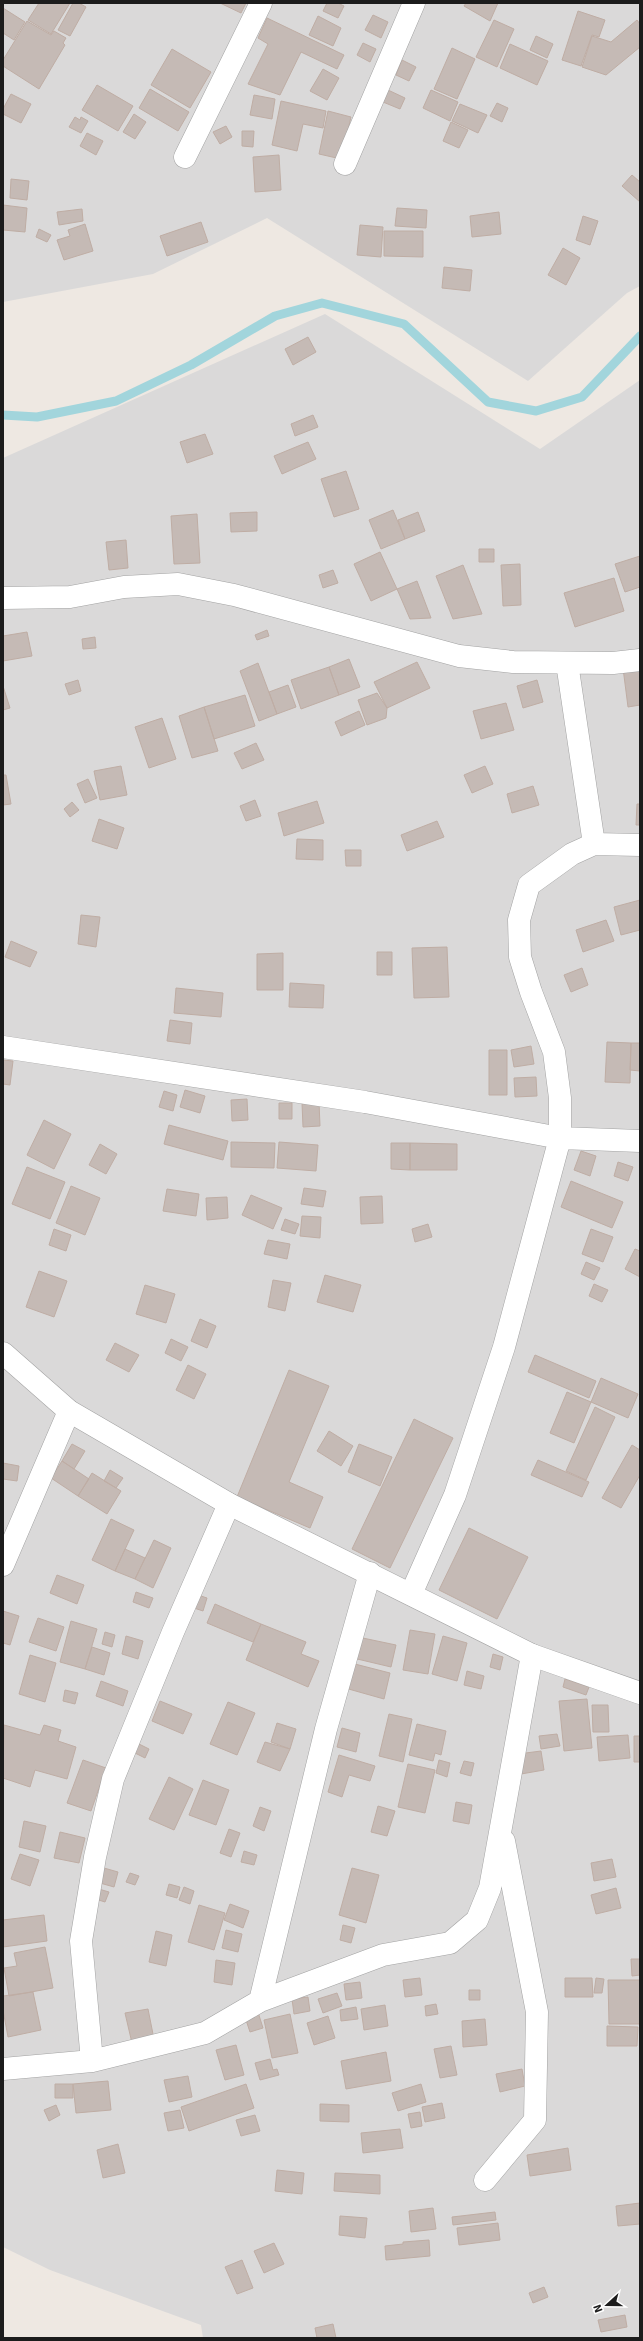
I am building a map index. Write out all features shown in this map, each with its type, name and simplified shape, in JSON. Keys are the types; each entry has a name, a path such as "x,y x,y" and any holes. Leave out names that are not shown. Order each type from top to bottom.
{"street":[{"path":"185,157 260,3"},
{"path":"345,164 414,3"},
{"path":"3,598 70,597 124,588 178,584 234,595 459,656 513,662 613,663 640,660"},
{"path":"567,663 594,844"},
{"path":"411,1594 455,1495 499,1362 560,1138 560,1098 554,1052 531,992 520,957 519,920 529,885 572,854 594,844 640,846"},
{"path":"3,1047 365,1102 560,1138 640,1140"},
{"path":"3,1353 69,1411 229,1504 532,1655 640,1693"},
{"path":"3,1565 69,1411"},
{"path":"92,2061 81,1941 95,1857 113,1779 173,1632 229,1504"},
{"path":"260,2001 326,1729 370,1573"},
{"path":"3,2069 92,2061 205,2033 260,2001 383,1955 450,1943 477,1920 490,1888 502,1830 532,1655"},
{"path":"485,2180 535,2120 537,2012 502,1830"}],"shaded area":[{"path":"3,3 640,3 640,286 627,293 528,381 267,218 153,274 3,302"},
{"path":"325,314 540,449 640,380 640,2338 203,2338 201,2325 50,2270 3,2247 3,458"}],"building":[{"path":"39,3 70,3 51,34 28,20"},
{"path":"73,3 79,3 86,7 70,36 58,30"},
{"path":"220,3 246,3 241,13"},
{"path":"327,3 338,3 344,6 338,18 323,11"},
{"path":"466,3 498,3 490,21 464,6"},
{"path":"3,8 25,22 14,40 3,33"},
{"path":"578,11 605,20 599,37 592,35 581,66 562,60"},
{"path":"373,15 388,22 381,38 365,30"},
{"path":"318,16 341,28 333,46 309,35"},
{"path":"267,18 344,55 337,69 301,52 280,95 248,84 268,44 258,38"},
{"path":"494,20 514,29 497,67 476,57"},
{"path":"637,20 640,24 640,47 606,75 582,67 592,36 611,42"},
{"path":"27,21 51,35 54,31 66,38 63,43 65,45 39,89 3,66 3,60"},
{"path":"536,36 553,44 547,58 530,50"},
{"path":"363,43 376,49 370,62 357,55"},
{"path":"510,44 548,61 537,85 500,68"},
{"path":"452,48 475,59 457,99 434,89"},
{"path":"172,49 211,72 190,108 151,85"},
{"path":"402,60 416,67 409,81 396,75"},
{"path":"323,69 339,78 327,100 310,91"},
{"path":"97,85 133,106 118,131 82,110"},
{"path":"150,89 189,112 178,131 139,108"},
{"path":"388,90 405,98 400,109 383,102"},
{"path":"431,90 458,102 450,121 423,108"},
{"path":"11,94 31,104 21,123 3,114 3,109"},
{"path":"254,95 275,99 272,119 250,115"},
{"path":"281,101 326,111 323,128 303,124 297,151 272,145"},
{"path":"497,103 508,108 502,122 490,116"},
{"path":"460,104 487,115 478,133 452,121"},
{"path":"328,111 351,117 341,159 319,154"},
{"path":"134,114 146,122 135,139 123,132"},
{"path":"75,117 80,120 81,117 88,121 81,133 69,127"},
{"path":"451,122 468,130 459,148 443,141"},
{"path":"226,126 232,137 220,144 213,132"},
{"path":"242,131 254,131 253,147 242,146"},
{"path":"87,133 103,141 96,155 80,146"},
{"path":"279,155 281,190 255,192 253,157"},
{"path":"632,175 640,182 640,202 622,186"},
{"path":"11,179 29,181 27,200 10,198"},
{"path":"3,205 27,208 25,232 3,230"},
{"path":"397,208 427,210 426,228 395,226"},
{"path":"82,209 83,221 59,225 57,212"},
{"path":"499,212 501,234 472,237 470,216"},
{"path":"583,216 598,221 590,245 576,240"},
{"path":"201,222 208,242 167,256 160,236"},
{"path":"85,224 93,251 64,260 57,240 70,236 68,230"},
{"path":"360,225 383,227 381,257 357,255"},
{"path":"39,229 51,235 47,242 36,237"},
{"path":"384,231 423,231 423,257 384,256"},
{"path":"563,248 580,258 566,285 548,275"},
{"path":"444,267 472,270 470,291 442,288"},
{"path":"308,337 316,352 293,365 285,349"},
{"path":"313,415 318,427 295,436 291,424"},
{"path":"205,434 213,454 187,463 180,442"},
{"path":"308,442 316,459 282,474 274,456"},
{"path":"346,471 359,509 334,517 321,479"},
{"path":"393,510 405,539 381,549 369,520"},
{"path":"257,512 257,531 231,532 230,513"},
{"path":"418,512 425,531 405,539 398,520"},
{"path":"197,514 200,563 174,564 171,516"},
{"path":"126,540 128,568 109,570 106,542"},
{"path":"479,549 494,549 494,562 479,562"},
{"path":"380,552 397,589 371,601 354,564"},
{"path":"640,556 640,587 625,592 615,564"},
{"path":"520,564 521,605 503,606 501,565"},
{"path":"463,565 482,614 453,619 436,576"},
{"path":"333,570 338,583 323,588 319,575"},
{"path":"614,578 624,611 575,627 564,593"},
{"path":"417,581 431,618 410,619 397,589"},
{"path":"267,630 269,636 257,640 255,635"},
{"path":"27,632 32,656 3,661 3,636"},
{"path":"95,637 96,648 83,649 82,639"},
{"path":"349,659 360,687 339,695 329,667"},
{"path":"417,662 430,688 387,708 374,682"},
{"path":"258,663 277,714 259,721 240,671"},
{"path":"640,666 640,705 628,707 623,668"},
{"path":"329,667 339,695 301,709 291,680"},
{"path":"78,680 81,691 69,695 65,684"},
{"path":"537,680 543,702 523,708 517,686"},
{"path":"288,685 296,707 277,714 269,692"},
{"path":"3,686 10,708 3,710"},
{"path":"377,693 387,708 386,718 367,725 358,700"},
{"path":"245,695 255,726 214,739 204,707"},
{"path":"506,703 514,730 481,739 473,711"},
{"path":"204,707 218,751 192,758 179,716"},
{"path":"359,711 365,725 341,736 335,722"},
{"path":"162,718 176,759 149,768 135,727"},
{"path":"256,743 264,760 242,769 234,753"},
{"path":"121,766 127,795 100,800 94,771"},
{"path":"485,766 493,784 472,793 464,775"},
{"path":"3,775 6,775 11,804 3,805"},
{"path":"88,779 97,798 85,803 77,784"},
{"path":"533,786 539,805 512,813 507,794"},
{"path":"255,800 261,816 246,821 240,806"},
{"path":"317,801 324,823 284,836 278,813"},
{"path":"72,802 79,810 70,817 64,809"},
{"path":"637,804 640,804 640,825 636,825"},
{"path":"99,819 124,828 117,849 92,841"},
{"path":"437,821 444,837 407,851 401,835"},
{"path":"297,839 323,840 323,860 296,859"},
{"path":"345,850 361,850 361,866 346,866"},
{"path":"640,900 640,930 621,935 614,907"},
{"path":"81,915 100,917 96,947 78,944"},
{"path":"606,920 614,941 583,952 576,930"},
{"path":"11,941 37,952 30,967 5,957"},
{"path":"447,947 449,997 414,998 412,948"},
{"path":"377,952 392,952 392,975 377,975"},
{"path":"283,953 283,990 257,990 257,954"},
{"path":"582,968 588,985 571,992 564,975"},
{"path":"290,983 324,985 323,1008 289,1007"},
{"path":"176,988 223,993 221,1017 174,1013"},
{"path":"170,1020 192,1023 190,1044 167,1041"},
{"path":"607,1042 631,1043 630,1083 605,1082"},
{"path":"631,1043 640,1043 640,1071 630,1070"},
{"path":"531,1046 534,1064 514,1067 511,1050"},
{"path":"489,1050 507,1050 507,1095 489,1095"},
{"path":"3,1060 13,1061 10,1085 3,1084"},
{"path":"536,1077 537,1096 515,1097 514,1078"},
{"path":"185,1090 205,1096 200,1113 180,1107"},
{"path":"164,1091 177,1095 173,1111 159,1107"},
{"path":"247,1099 248,1120 232,1121 231,1100"},
{"path":"319,1102 320,1126 303,1127 302,1103"},
{"path":"279,1103 292,1103 292,1119 279,1119"},
{"path":"44,1120 71,1134 54,1169 27,1155"},
{"path":"169,1125 228,1141 223,1160 164,1144"},
{"path":"231,1142 275,1143 274,1168 231,1167"},
{"path":"279,1142 318,1145 316,1171 277,1168"},
{"path":"391,1143 410,1143 410,1170 391,1169"},
{"path":"410,1143 457,1144 457,1170 410,1170"},
{"path":"100,1144 117,1154 106,1174 89,1165"},
{"path":"581,1151 596,1156 590,1176 574,1170"},
{"path":"618,1162 633,1167 628,1181 614,1176"},
{"path":"27,1167 65,1182 50,1219 12,1204"},
{"path":"571,1181 623,1202 612,1228 561,1207"},
{"path":"71,1186 100,1198 85,1235 56,1223"},
{"path":"304,1188 326,1191 323,1207 301,1204"},
{"path":"167,1189 199,1194 196,1216 163,1211"},
{"path":"251,1195 282,1208 273,1229 242,1215"},
{"path":"382,1196 383,1223 361,1224 360,1197"},
{"path":"227,1197 228,1218 207,1220 206,1198"},
{"path":"302,1216 321,1217 320,1238 300,1236"},
{"path":"285,1219 299,1224 295,1234 281,1230"},
{"path":"428,1224 432,1237 415,1242 412,1229"},
{"path":"54,1229 71,1235 66,1251 49,1245"},
{"path":"591,1229 613,1237 603,1262 582,1254"},
{"path":"268,1240 290,1244 287,1259 264,1254"},
{"path":"635,1249 640,1251 640,1277 625,1269"},
{"path":"586,1262 600,1268 594,1280 581,1274"},
{"path":"39,1271 67,1281 54,1317 26,1307"},
{"path":"325,1275 361,1285 353,1312 317,1302"},
{"path":"273,1280 291,1283 285,1311 268,1307"},
{"path":"594,1284 608,1290 602,1302 589,1296"},
{"path":"145,1285 175,1294 166,1323 136,1314"},
{"path":"200,1319 216,1326 207,1348 191,1341"},
{"path":"171,1339 188,1347 181,1361 165,1353"},
{"path":"115,1343 139,1355 129,1372 106,1360"},
{"path":"535,1355 596,1381 589,1398 528,1372"},
{"path":"188,1365 206,1374 194,1399 176,1390"},
{"path":"289,1370 329,1386 289,1482 323,1497 310,1528 237,1497"},
{"path":"601,1378 638,1394 628,1418 591,1402"},
{"path":"567,1392 591,1402 574,1443 550,1433"},
{"path":"595,1407 615,1417 586,1480 566,1471"},
{"path":"414,1419 453,1438 390,1568 352,1549"},
{"path":"329,1431 353,1446 341,1466 317,1451"},
{"path":"72,1444 85,1451 74,1469 62,1461"},
{"path":"359,1444 392,1457 380,1486 348,1472"},
{"path":"632,1445 640,1450 640,1475 621,1508 602,1498"},
{"path":"538,1460 589,1482 582,1497 531,1475"},
{"path":"62,1461 89,1479 78,1496 51,1478"},
{"path":"3,1463 19,1466 17,1481 3,1479"},
{"path":"110,1470 123,1478 116,1488 104,1481"},
{"path":"92,1473 121,1491 107,1514 78,1496"},
{"path":"111,1519 134,1530 115,1571 92,1560"},
{"path":"469,1528 528,1557 497,1619 439,1590"},
{"path":"154,1540 171,1548 153,1588 135,1579"},
{"path":"125,1549 145,1558 135,1579 115,1571"},
{"path":"57,1575 84,1585 77,1604 50,1593"},
{"path":"136,1592 153,1598 149,1608 133,1602"},
{"path":"198,1595 207,1598 203,1611 194,1608"},
{"path":"215,1604 261,1624 253,1642 207,1623"},
{"path":"3,1611 19,1616 10,1645 3,1643"},
{"path":"38,1618 64,1627 56,1651 29,1642"},
{"path":"71,1621 97,1629 85,1669 60,1662"},
{"path":"261,1624 306,1642 301,1654 319,1661 308,1687 246,1660"},
{"path":"410,1630 435,1634 428,1674 403,1670"},
{"path":"105,1632 115,1635 112,1647 102,1644"},
{"path":"126,1636 143,1641 138,1659 122,1654"},
{"path":"443,1636 467,1643 457,1681 432,1674"},
{"path":"358,1637 396,1645 391,1667 353,1658"},
{"path":"92,1647 110,1653 104,1675 85,1669"},
{"path":"493,1654 503,1657 500,1670 490,1667"},
{"path":"30,1655 56,1663 45,1702 19,1694"},
{"path":"351,1663 390,1673 384,1699 345,1688"},
{"path":"467,1671 484,1676 481,1689 464,1685"},
{"path":"565,1679 589,1687 586,1695 563,1687"},
{"path":"101,1681 128,1691 123,1706 96,1696"},
{"path":"65,1690 78,1693 75,1704 63,1701"},
{"path":"587,1699 592,1748 564,1751 559,1701"},
{"path":"160,1701 192,1714 183,1734 152,1721"},
{"path":"228,1702 255,1713 237,1755 210,1744"},
{"path":"592,1705 608,1705 609,1732 593,1732"},
{"path":"389,1714 412,1719 403,1762 379,1756"},
{"path":"277,1723 296,1729 290,1749 271,1742"},
{"path":"417,1724 446,1731 441,1755 435,1753 433,1761 409,1755"},
{"path":"4,1725 40,1735 44,1725 61,1730 58,1741 76,1747 67,1779 35,1770 30,1787 3,1778"},
{"path":"342,1728 360,1733 356,1752 337,1747"},
{"path":"557,1734 560,1746 541,1749 539,1736"},
{"path":"628,1735 630,1758 599,1761 597,1737"},
{"path":"634,1736 640,1736 640,1762 634,1762"},
{"path":"265,1742 290,1749 280,1771 257,1762"},
{"path":"137,1743 149,1749 145,1758 133,1752"},
{"path":"541,1751 544,1770 521,1774 518,1754"},
{"path":"339,1755 375,1766 370,1781 349,1775 342,1797 328,1792"},
{"path":"83,1760 106,1768 91,1811 67,1803"},
{"path":"439,1760 450,1763 447,1777 436,1773"},
{"path":"464,1761 474,1763 471,1776 460,1773"},
{"path":"408,1764 435,1770 425,1813 398,1807"},
{"path":"169,1777 193,1789 174,1830 149,1819"},
{"path":"203,1780 229,1790 216,1825 189,1815"},
{"path":"456,1802 472,1805 469,1824 453,1821"},
{"path":"378,1806 395,1811 387,1836 371,1832"},
{"path":"260,1807 271,1811 264,1831 253,1826"},
{"path":"24,1821 46,1826 40,1852 19,1847"},
{"path":"229,1829 240,1833 231,1857 220,1853"},
{"path":"60,1832 85,1838 79,1863 54,1858"},
{"path":"244,1851 257,1855 254,1865 241,1862"},
{"path":"20,1854 39,1860 30,1886 11,1879"},
{"path":"612,1859 616,1877 594,1881 591,1863"},
{"path":"97,1866 118,1872 114,1887 93,1881"},
{"path":"352,1868 379,1875 366,1923 339,1915"},
{"path":"130,1873 139,1876 135,1885 126,1882"},
{"path":"169,1884 180,1887 177,1898 166,1895"},
{"path":"92,1887 109,1892 105,1902 89,1897"},
{"path":"184,1887 194,1891 190,1904 179,1900"},
{"path":"616,1888 621,1908 596,1914 591,1895"},
{"path":"230,1904 249,1911 243,1928 224,1920"},
{"path":"199,1905 225,1913 214,1950 188,1942"},
{"path":"44,1915 47,1941 3,1947 3,1920"},
{"path":"343,1925 355,1928 351,1943 340,1940"},
{"path":"226,1930 242,1934 238,1952 222,1948"},
{"path":"156,1931 172,1935 166,1966 149,1962"},
{"path":"45,1947 53,1988 9,1996 4,1968 17,1966 14,1953"},
{"path":"631,1959 640,1959 640,1975 632,1976"},
{"path":"216,1960 235,1963 232,1985 214,1982"},
{"path":"420,1978 422,1995 405,1997 403,1980"},
{"path":"565,1978 592,1978 593,1997 565,1997"},
{"path":"596,1978 604,1979 602,1993 594,1993"},
{"path":"608,1980 640,1980 640,2024 609,2024"},
{"path":"360,1982 362,1998 346,2000 344,1984"},
{"path":"469,1990 480,1990 480,2000 469,2000"},
{"path":"33,1992 41,2030 8,2037 3,2010 3,1996"},
{"path":"337,1993 342,2006 323,2013 318,1999"},
{"path":"308,1997 310,2011 294,2014 292,1999"},
{"path":"436,2004 438,2014 426,2016 425,2006"},
{"path":"385,2005 388,2026 364,2030 361,2009"},
{"path":"356,2007 358,2019 341,2021 340,2010"},
{"path":"148,2009 154,2039 132,2043 125,2013"},
{"path":"257,2009 263,2028 250,2032 244,2014"},
{"path":"290,2014 298,2053 272,2058 264,2020"},
{"path":"328,2016 335,2038 314,2045 307,2023"},
{"path":"485,2019 487,2045 463,2047 462,2021"},
{"path":"607,2026 638,2027 637,2046 607,2046"},
{"path":"236,2045 244,2075 225,2080 216,2050"},
{"path":"451,2046 457,2075 440,2078 434,2049"},
{"path":"386,2052 391,2081 346,2089 341,2061"},
{"path":"270,2059 273,2070 277,2069 279,2075 260,2080 255,2063"},
{"path":"522,2069 525,2086 500,2092 496,2074"},
{"path":"188,2076 192,2097 169,2102 164,2080"},
{"path":"108,2081 111,2110 76,2113 73,2084"},
{"path":"55,2084 73,2084 73,2098 55,2098"},
{"path":"246,2084 254,2108 189,2131 181,2107"},
{"path":"421,2084 426,2102 398,2111 392,2093"},
{"path":"442,2103 445,2118 425,2122 422,2107"},
{"path":"320,2104 349,2105 349,2122 320,2121"},
{"path":"56,2105 60,2115 49,2121 44,2110"},
{"path":"180,2110 184,2128 168,2131 164,2113"},
{"path":"420,2112 422,2126 411,2128 408,2114"},
{"path":"255,2115 260,2131 241,2136 236,2120"},
{"path":"400,2129 403,2148 363,2153 361,2133"},
{"path":"118,2144 125,2173 103,2178 97,2150"},
{"path":"568,2148 571,2170 530,2176 527,2155"},
{"path":"277,2170 304,2173 302,2194 275,2191"},
{"path":"335,2173 380,2175 380,2194 334,2191"},
{"path":"640,2203 640,2224 618,2226 616,2206"},
{"path":"433,2208 436,2229 411,2232 409,2211"},
{"path":"495,2212 496,2220 453,2225 452,2217"},
{"path":"340,2216 367,2218 365,2238 339,2235"},
{"path":"498,2223 500,2240 459,2245 457,2228"},
{"path":"429,2240 430,2256 386,2260 385,2246 403,2244 403,2242"},
{"path":"274,2243 284,2264 264,2273 254,2251"},
{"path":"242,2260 253,2288 237,2294 225,2267"},
{"path":"544,2287 548,2297 533,2303 529,2293"},
{"path":"625,2315 627,2327 601,2332 598,2320"},
{"path":"333,2324 336,2338 317,2338 315,2328"}],"waterway":[{"path":"3,415 37,417 116,401 191,365 275,316 322,303 404,324 488,402 536,411 582,397 640,336"}]}
